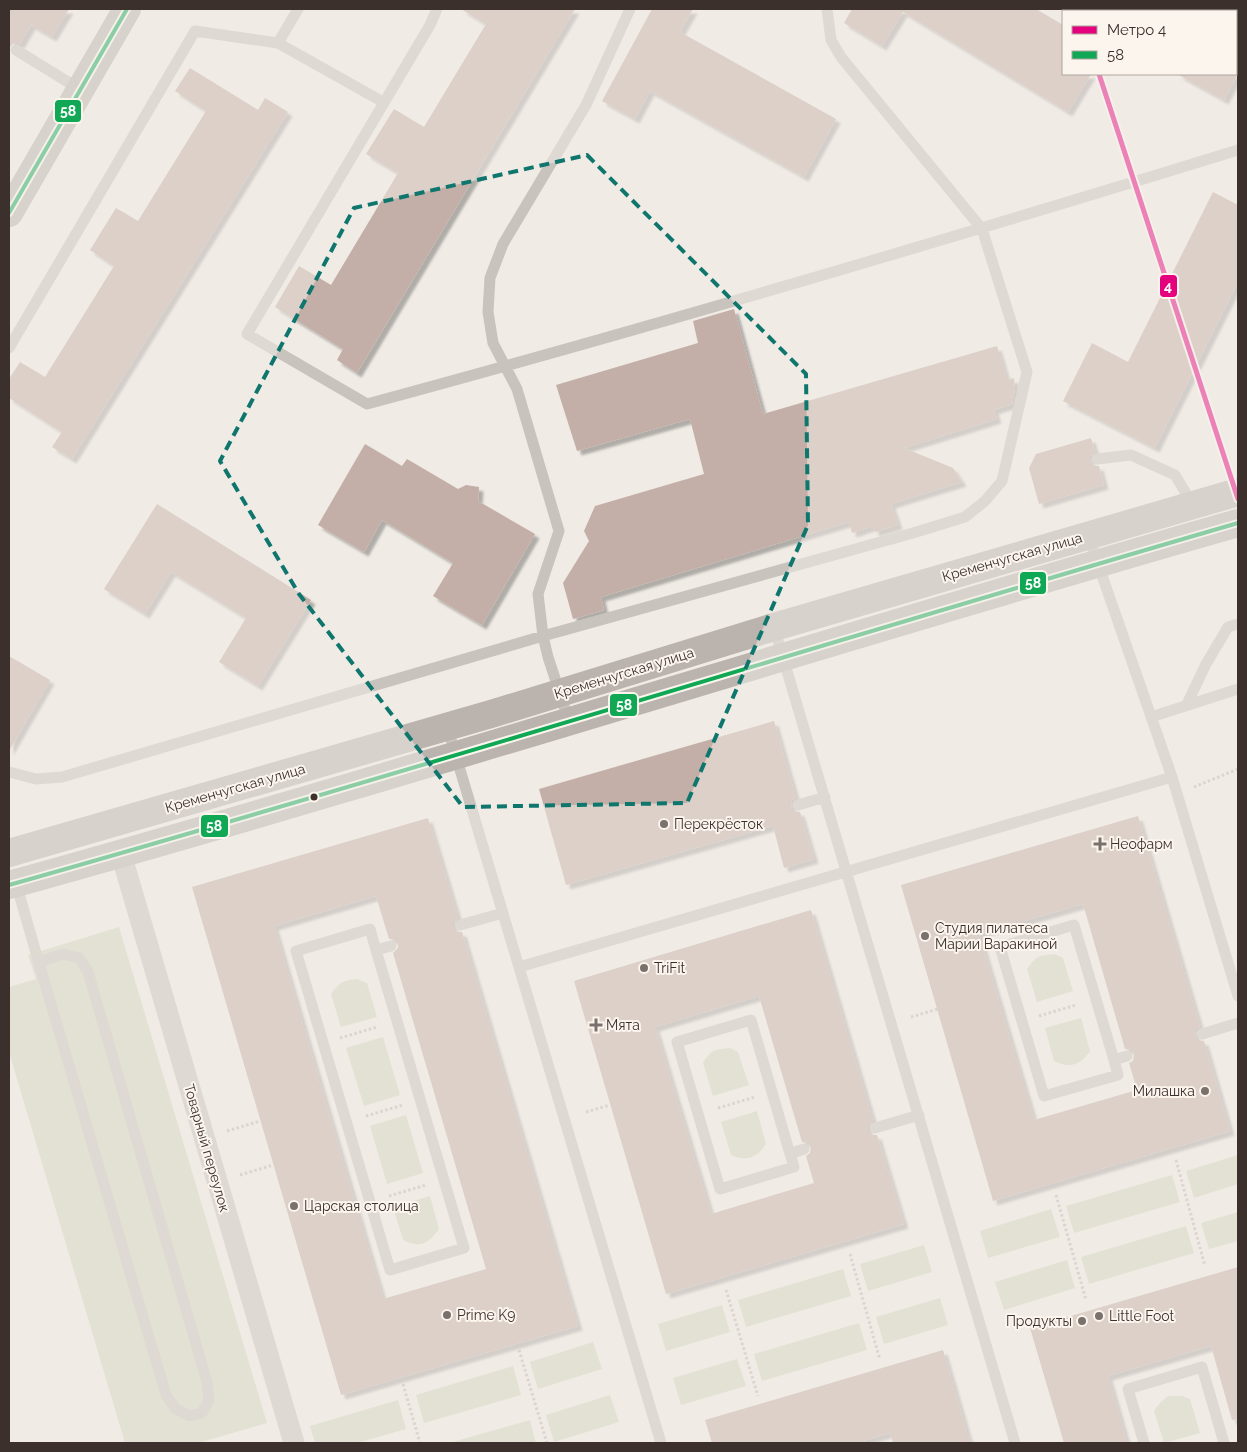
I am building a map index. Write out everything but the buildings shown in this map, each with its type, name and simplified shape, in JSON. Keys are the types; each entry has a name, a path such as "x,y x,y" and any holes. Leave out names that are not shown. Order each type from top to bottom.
{"street":[{"path":"9,214 127,9"},
{"name":"Кременчугская улица","path":"9,853 447,726 774,627 1238,492"},
{"path":"12,884 121,854 1238,523"},
{"name":"Товарный переулок","path":"121,854 294,1443"}],"lane":[{"path":"278,43 298,9"},
{"path":"437,9 430,25 247,334 368,404 982,229 1238,150"},
{"path":"569,721 543,636 538,594 559,531 517,389 493,343 488,312 490,278 503,244 586,105 630,9"},
{"path":"9,772 36,779 62,777 543,636 913,533 965,516 985,501 1002,480 1027,372 982,229 841,57 831,40 827,9"},
{"path":"9,348 195,31 278,43 383,102"},
{"path":"16,50 81,90"},
{"path":"1097,459 1131,455 1174,475 1193,505"},
{"path":"1088,535 1172,776 1238,996"},
{"path":"1187,704 1206,664 1228,627 1238,624"},
{"path":"774,627 1015,1443"},
{"path":"1151,716 1238,689"},
{"path":"447,726 661,1443"},
{"path":"519,967 1172,776"},
{"path":"798,804 825,797"},
{"path":"12,884 39,962 166,1395 176,1409 189,1416 202,1413 209,1400 207,1382 88,972 79,958 63,954 39,962"},
{"path":"460,925 503,913"},
{"path":"1074,926 1096,999 1118,1075 1044,1096 1000,947 1074,926"},
{"path":"370,929 397,1021 464,1248 390,1270 296,950 370,929"},
{"path":"376,950 391,946"},
{"path":"750,1020 772,1092 794,1168 720,1189 677,1042 750,1020"},
{"path":"1202,1034 1238,1023"},
{"path":"1114,1060 1127,1056"},
{"path":"875,1128 919,1116"},
{"path":"790,1154 804,1149"},
{"path":"1144,1443 1128,1389 1202,1367 1224,1443"}],"path":[{"path":"1022,1021 1096,999"},
{"path":"911,1017 938,1010"},
{"path":"323,1043 397,1021"},
{"path":"698,1114 772,1092"},
{"path":"346,1122 420,1100"},
{"path":"586,1112 610,1104"},
{"path":"225,1131 260,1121"},
{"path":"1176,1160 1205,1266"},
{"path":"238,1176 273,1165"},
{"path":"370,1202 444,1179"},
{"path":"1056,1195 1086,1300"},
{"path":"850,1254 880,1360"},
{"path":"726,1290 758,1396"},
{"path":"519,1350 547,1443"},
{"path":"403,1384 420,1443"}],"highlighted area":[{"path":"587,155 806,374 808,525 687,803 463,807 299,594 220,461 354,208"}],"green space":[{"path":"119,927 267,1423 198,1443 125,1443 9,1052 9,987 36,979 28,955"},
{"path":"1055,954 1063,958 1073,991 1037,1002 1027,969 1039,957"},
{"path":"357,979 367,983 377,1017 341,1027 331,994 342,983"},
{"path":"1081,1018 1090,1051 1083,1060 1074,1064 1065,1065 1054,1061 1045,1028"},
{"path":"383,1037 400,1095 364,1106 346,1048"},
{"path":"730,1048 738,1052 749,1085 713,1096 703,1063 708,1055 714,1051"},
{"path":"757,1111 766,1144 759,1153 751,1157 742,1158 731,1155 721,1122"},
{"path":"406,1115 423,1173 387,1184 370,1126"},
{"path":"1238,1155 1238,1184 1194,1198 1186,1171"},
{"path":"1172,1175 1180,1202 1074,1233 1066,1206"},
{"path":"430,1196 439,1229 432,1238 424,1243 414,1244 403,1240 393,1207"},
{"path":"1051,1209 1060,1237 988,1258 980,1231"},
{"path":"1238,1212 1238,1241 1209,1249 1201,1223"},
{"path":"1186,1226 1194,1253 1089,1284 1081,1257"},
{"path":"924,1245 932,1272 868,1291 860,1264"},
{"path":"1067,1260 1075,1288 1004,1310 995,1282"},
{"path":"843,1269 851,1296 746,1327 738,1300"},
{"path":"940,1298 948,1325 884,1344 876,1317"},
{"path":"722,1305 730,1332 666,1351 658,1324"},
{"path":"859,1323 867,1350 762,1381 754,1354"},
{"path":"593,1342 602,1369 538,1389 530,1362"},
{"path":"737,1359 746,1386 681,1405 673,1378"},
{"path":"513,1366 521,1395 424,1423 416,1395"},
{"path":"610,1395 619,1422 554,1442 546,1415"},
{"path":"1168,1396 1182,1396 1190,1399 1200,1433 1164,1443 1154,1411"},
{"path":"398,1400 406,1429 357,1443 315,1443 310,1426"},
{"path":"530,1420 536,1443 449,1443"}],"metro line":[{"name":"4","path":"1099,75 1238,499"}],"transit line":[{"name":"58","path":"9,213 127,9"},
{"name":"58","path":"9,885 317,796 1238,523"}],"place":[{"name":"Перекрёсток","path":"664,824"},
{"name":"Неофарм","path":"1100,844"},
{"name":"Студия пилатеса Марии Варакиной","path":"925,936"},
{"name":"TriFit","path":"644,968"},
{"name":"Мята","path":"596,1025"},
{"name":"Милашка","path":"1205,1091"},
{"name":"Царская столица","path":"294,1206"},
{"name":"Prime K9","path":"447,1315"},
{"name":"Little Foot","path":"1099,1316"},
{"name":"Продукты","path":"1082,1321"}]}
